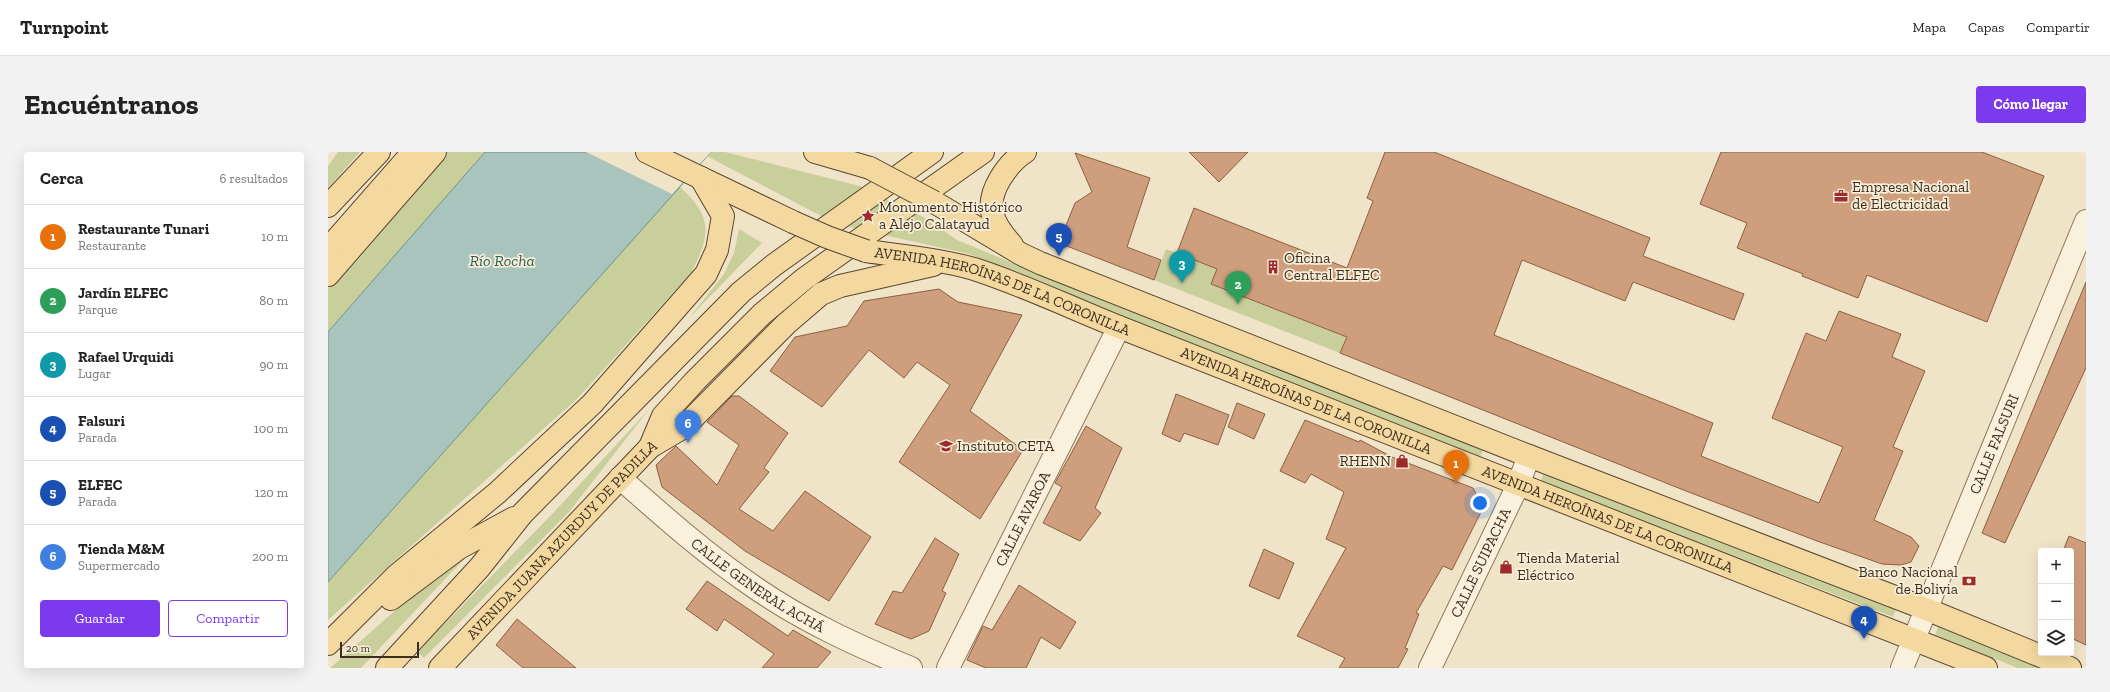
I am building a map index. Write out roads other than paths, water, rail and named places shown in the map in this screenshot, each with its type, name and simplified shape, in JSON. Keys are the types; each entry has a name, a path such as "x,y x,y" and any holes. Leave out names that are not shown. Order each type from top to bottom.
{"main road":[{"path":"328,206 379,152"},
{"path":"328,248 413,152"},
{"path":"328,275 435,152"},
{"name":"AVENIDA HEROÍNAS DE LA CORONILLA","path":"647,152 827,237 866,251 946,262 974,269 1007,281 1518,485 1986,668"},
{"name":"AVENIDA HEROÍNAS DE LA CORONILLA","path":"815,152 870,168 934,202 1040,264 1926,610 2070,668"},
{"path":"395,665 480,567 522,514 741,292 774,265 932,152"},
{"path":"650,447 663,416 694,381 762,314 804,279 983,152"},
{"path":"1021,254 1001,232 993,217 990,201 994,188 1006,170 1025,152"},
{"path":"328,644 396,576 497,493 592,404 706,274 717,250 723,216 696,176"},
{"name":"AVENIDA JUANA AZURDUY DE PADILLA","path":"440,668 650,447 684,427 786,324 821,294 840,286 946,262"},
{"path":"328,652 408,586 459,548 522,514"}],"street":[{"name":"CALLE FALSURI","path":"1902,668 2086,221"},
{"name":"CALLE AVAROA","path":"948,668 1119,327"},
{"name":"CALLE SUIPACHA","path":"1430,668 1518,485 1529,456"},
{"name":"CALLE GENERAL ACHÁ","path":"620,478 682,533 757,590 844,640 911,668"}],"water":[{"name":"Río Rocha","path":"485,152 711,152 328,582 328,332"}],"place":[{"name":"Empresa Nacional de Electricidad","path":"1841,196"},
{"name":"Monumento Histórico a Alejo Calatayud","path":"868,216"},
{"name":"ELFEC","path":"1059,256"},
{"name":"Oficina Central ELFEC","path":"1273,267"},
{"name":"Rafael Urquidi","path":"1182,283"},
{"name":"Jardín ELFEC","path":"1238,304"},
{"name":"Tienda M&M","path":"688,443"},
{"name":"Instituto CETA","path":"946,446"},
{"name":"RHENN","path":"1402,461"},
{"name":"Restaurante Tunari","path":"1456,483"},
{"name":"Tienda Material Eléctrico","path":"1506,567"},
{"name":"Banco Nacional de Bolivia","path":"1969,581"},
{"name":"Falsuri","path":"1864,639"}]}
